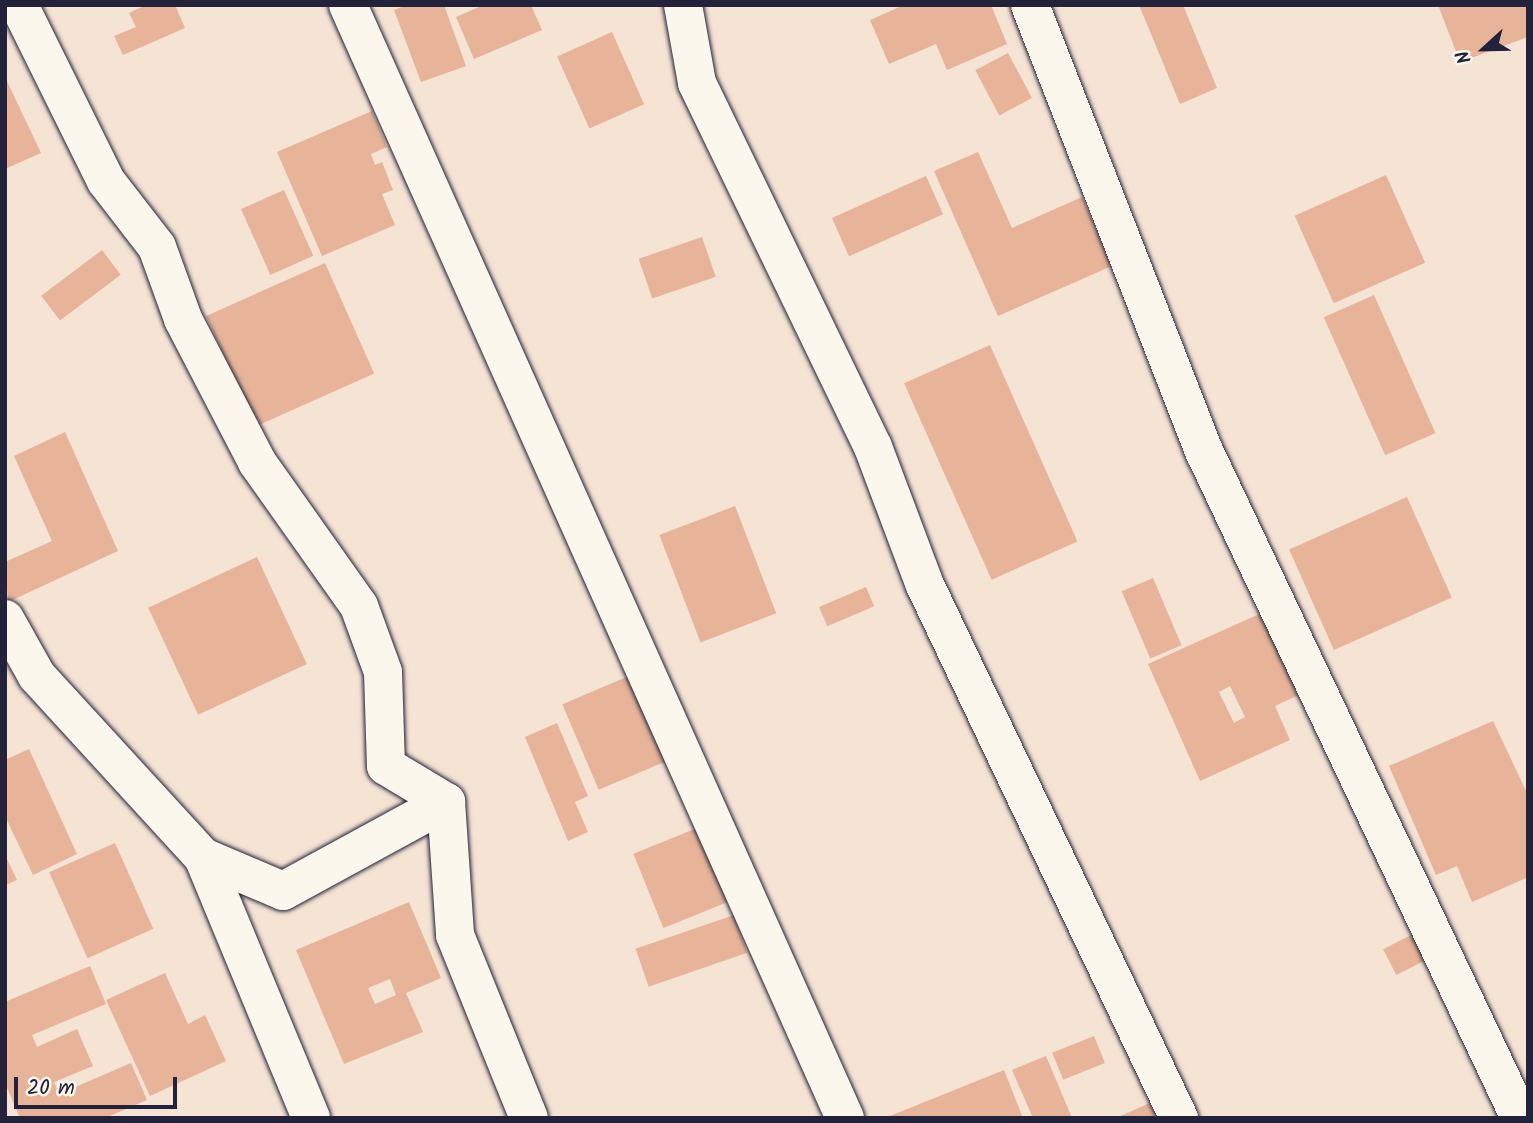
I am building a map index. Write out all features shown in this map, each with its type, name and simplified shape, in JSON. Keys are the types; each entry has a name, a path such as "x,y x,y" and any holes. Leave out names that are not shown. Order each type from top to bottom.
{"street":[{"path":"19,5 106,181 158,247 183,319 257,463 359,606 383,672 386,766 446,803"},
{"path":"348,5 845,1118"},
{"path":"683,5 696,83 873,447 924,583 960,651 1179,1118"},
{"path":"1030,5 1205,453 1520,1118"},
{"path":"5,619 37,676 202,858 311,1118"},
{"path":"202,858 283,891 446,803"},
{"path":"446,803 455,935 529,1118"}],"building":[{"path":"146,5 175,5 185,28 123,55 114,36 136,27 129,13"},
{"path":"407,5 444,5 466,66 421,82 394,10"},
{"path":"484,5 531,5 542,30 474,59 456,17"},
{"path":"904,5 991,5 1007,44 947,70 936,44 889,64 870,20"},
{"path":"1139,5 1183,5 1217,88 1180,104"},
{"path":"1438,5 1528,5 1528,37 1460,62"},
{"path":"612,32 644,104 589,129 557,56"},
{"path":"1008,53 1032,98 999,115 975,70"},
{"path":"5,77 41,153 5,169"},
{"path":"372,111 387,147 371,154 375,165 382,162 393,190 382,194 395,225 322,256 277,152"},
{"path":"978,152 1012,228 1082,197 1112,266 998,316 934,171"},
{"path":"1386,175 1425,263 1334,303 1295,216"},
{"path":"926,176 943,214 849,256 832,218"},
{"path":"284,190 313,256 270,275 241,209"},
{"path":"702,237 716,277 652,299 639,259"},
{"path":"102,250 121,275 60,320 41,296"},
{"path":"325,263 374,374 255,426 206,316"},
{"path":"1374,295 1435,433 1385,455 1324,317"},
{"path":"990,345 1077,541 992,580 904,383"},
{"path":"65,432 118,551 8,602 5,562 52,541 14,456"},
{"path":"1407,497 1452,597 1334,650 1289,549"},
{"path":"735,506 776,613 701,642 659,535"},
{"path":"257,557 307,664 198,715 148,608"},
{"path":"1153,578 1182,645 1150,658 1122,591"},
{"path":"866,587 874,606 827,626 819,607"},
{"path":"1266,611 1303,693 1275,706 1290,740 1200,781 1148,664","holes":["1230,686 1245,717 1234,723 1219,692"]},
{"path":"636,673 672,759 599,790 562,704"},
{"path":"1493,721 1528,795 1528,883 1526,878 1472,902 1457,866 1436,875 1389,766"},
{"path":"557,723 588,796 575,802 588,832 568,841 525,737"},
{"path":"29,749 77,854 33,875 5,816 5,760"},
{"path":"702,826 732,900 663,928 633,854"},
{"path":"115,843 153,929 87,958 49,872"},
{"path":"5,855 17,880 5,885"},
{"path":"409,902 441,978 406,993 423,1032 344,1064 296,950","holes":["390,979 396,995 375,1004 368,988"]},
{"path":"734,915 747,953 649,987 636,949"},
{"path":"1417,932 1430,958 1396,975 1383,949"},
{"path":"90,966 106,1004 32,1035 37,1047 77,1029 93,1066 54,1082 59,1094 131,1063 147,1100 105,1118 20,1118 5,1083 5,1002"},
{"path":"165,973 188,1024 205,1015 226,1061 150,1096 106,1000"},
{"path":"1094,1036 1105,1063 1063,1080 1052,1053"},
{"path":"1046,1056 1072,1118 1033,1118 1012,1070"},
{"path":"1004,1070 1023,1118 885,1118"},
{"path":"1150,1103 1157,1118 1116,1118"}]}
